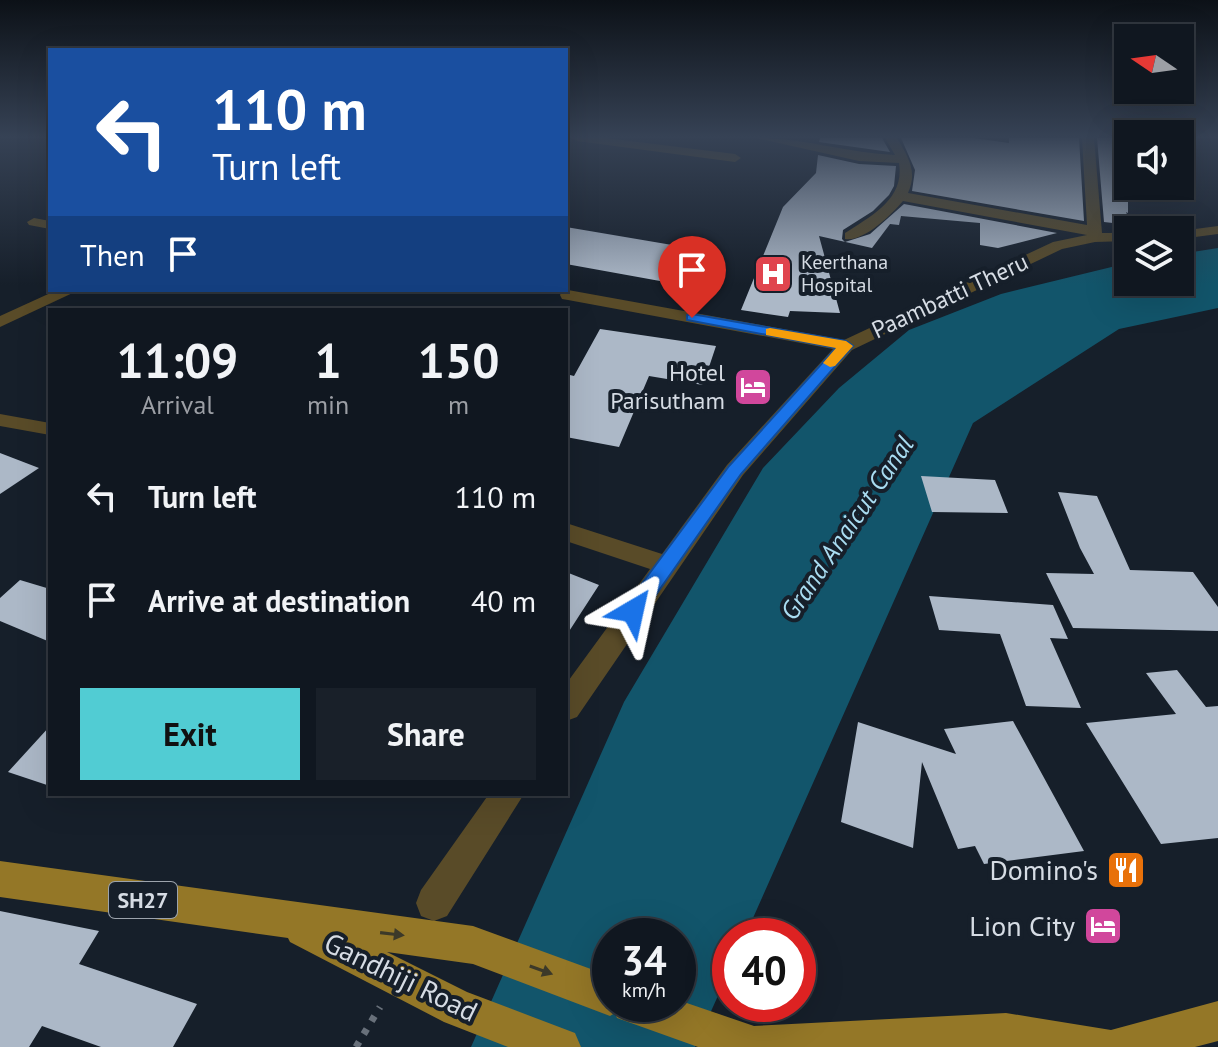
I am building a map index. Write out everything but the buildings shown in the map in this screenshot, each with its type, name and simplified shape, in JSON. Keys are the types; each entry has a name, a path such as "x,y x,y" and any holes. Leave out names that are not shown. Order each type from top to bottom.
{"main road":[{"name":"Gandhiji Road","path":"0,879 473,945 592,989"},
{"name":"Gandhiji Road","path":"286,921 458,1008 561,1047"},
{"path":"1119,1047 1218,1021"},
{"path":"694,1022 777,1046 1009,1040 1103,1047"}],"street":[{"path":"850,236 895,203 904,187"},
{"path":"900,196 1094,234 1091,187"},
{"path":"34,222 48,225"},
{"path":"1194,233 1218,230"},
{"name":"Paambatti Theru","path":"568,705 735,470 846,346 1058,245 1094,234 1114,236"},
{"path":"0,322 67,292"},
{"path":"568,295 846,346"},
{"path":"0,420 48,429"},
{"path":"568,533 666,565"},
{"path":"434,903 507,796"}],"path":[{"path":"356,1047 397,977"}],"water":[{"name":"Grand Anaicut Canal","path":"1218,248 1218,308 1119,329 973,423 753,918 712,918 712,1009 695,1047 471,1047 624,702 763,468 839,388 909,330 1001,294 1114,266 1114,296 1194,296 1194,252"}],"slow traffic":[{"path":"770,332 846,346 830,363"}],"place":[{"name":"Keerthana Hospital","path":"773,274"},
{"name":"Hotel Parisutham","path":"753,387"},
{"name":"Domino's","path":"1126,870"},
{"name":"Lion City","path":"1103,926"}],"route":[{"path":"633,611 735,470 846,346 692,318"}]}
